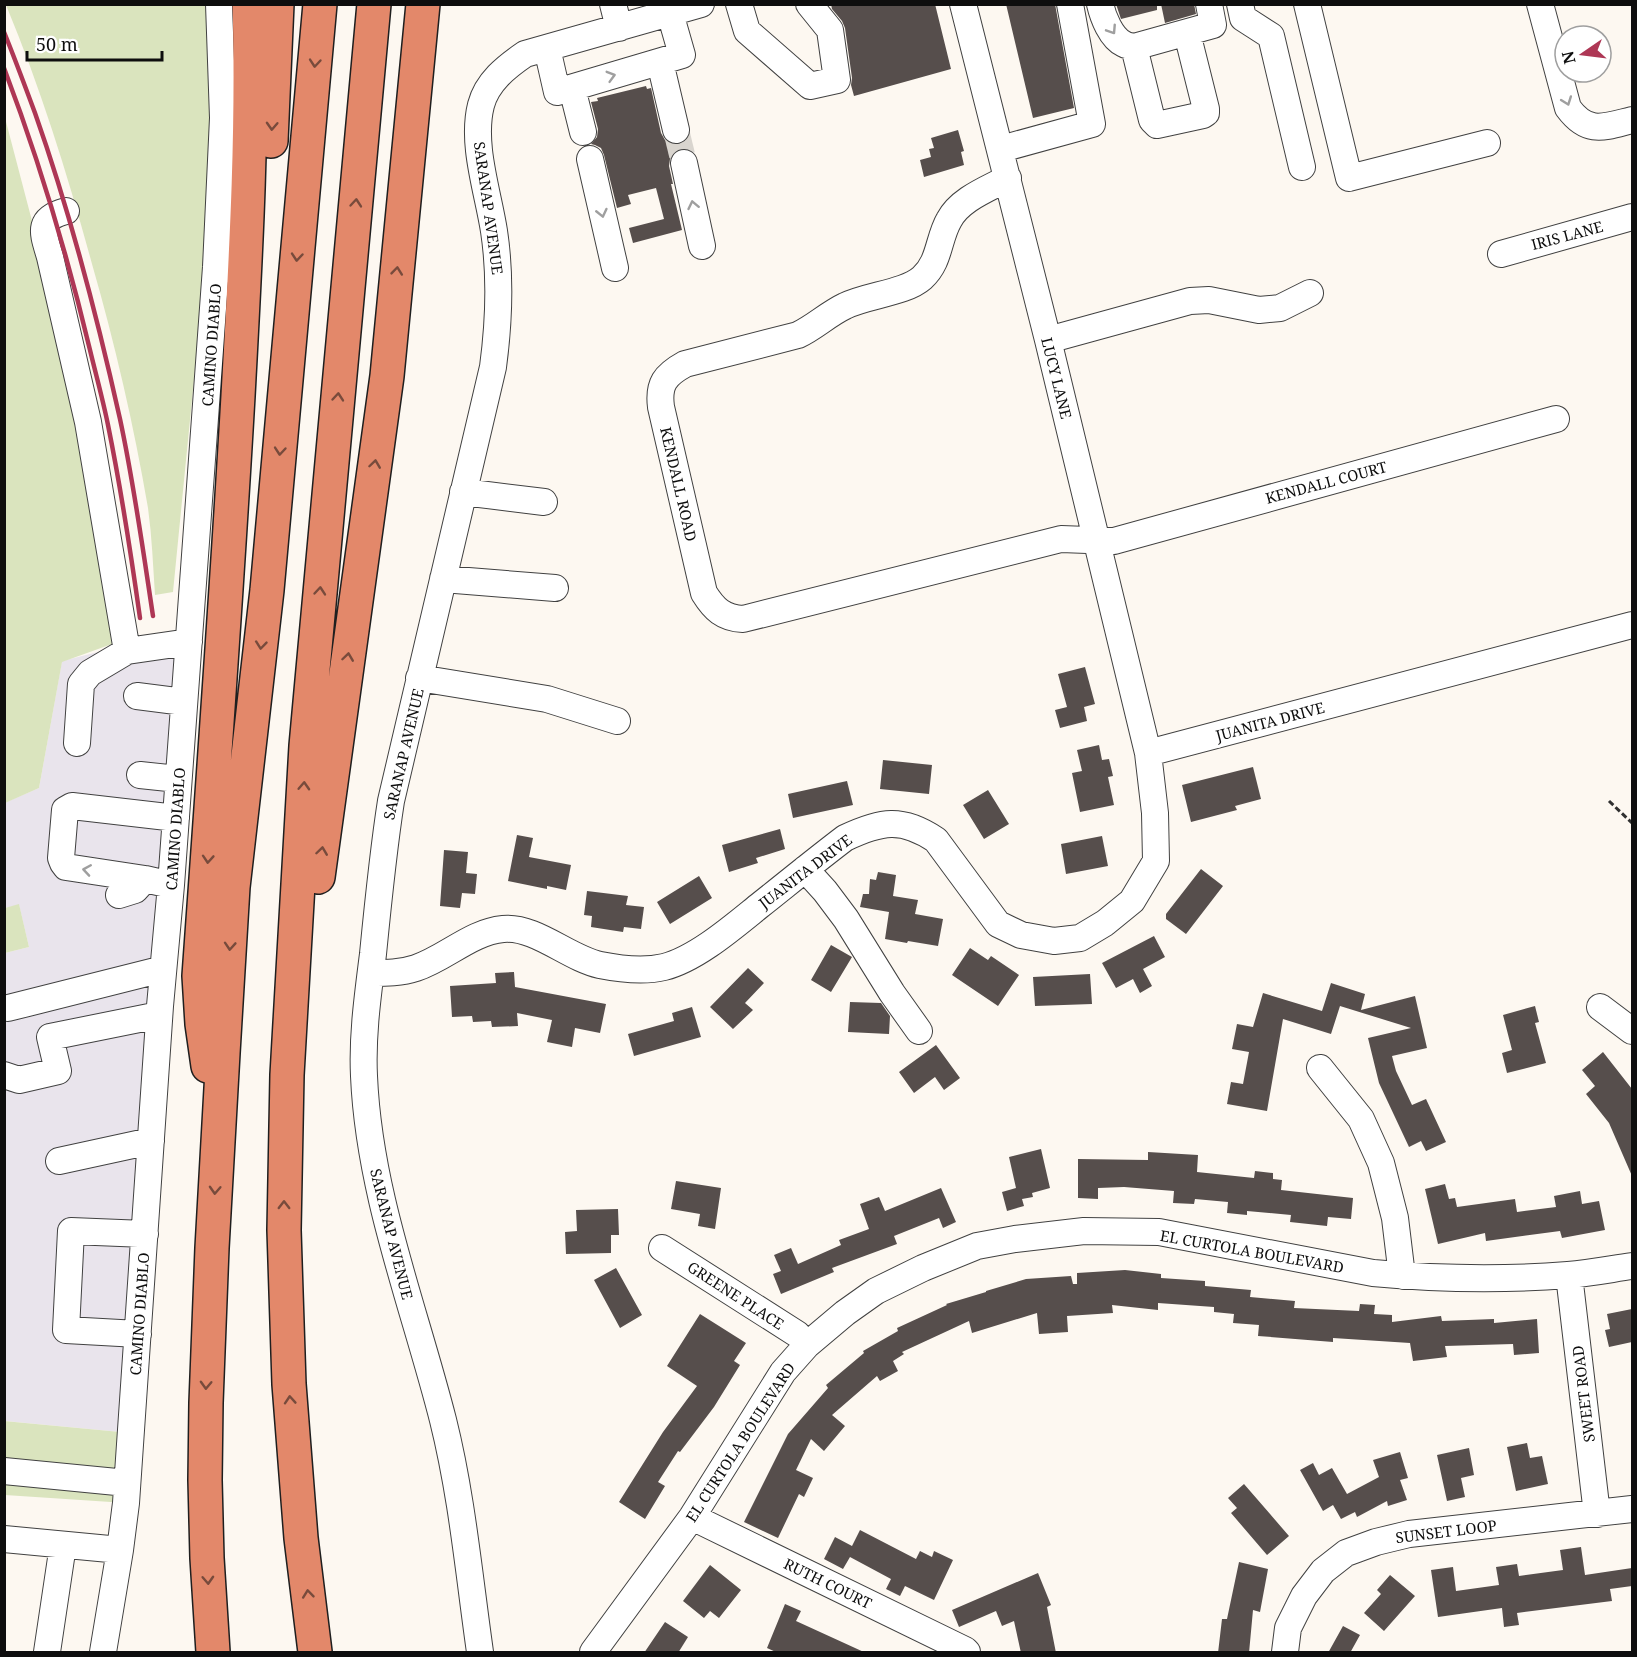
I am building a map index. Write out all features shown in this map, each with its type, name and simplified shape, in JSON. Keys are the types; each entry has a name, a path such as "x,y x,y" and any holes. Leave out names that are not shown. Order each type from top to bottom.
{"highway":[{"path":"218,1132 202,1024 199,976 226,601 240,353 250,141 249,4"},
{"path":"233,887 227,812 251,469 277,4"},
{"path":"213,1653 207,1558 208,1325 233,887 267,590 320,4"},
{"path":"315,1653 300,1527 289,1373 284,1230 288,1075 306,746 374,4"},
{"path":"288,1075 387,376 423,4"}],"street":[{"name":"CAMINO DIABLO","path":"103,1653 120,1550 127,1483 159,1015 189,642 220,193 223,118 219,4"},
{"name":"SARANAP AVENUE","path":"480,1653 453,1462 378,1183 364,1076 364,1029 384,843 391,801 493,367 497,335 500,281 479,147 478,124 481,104 491,84 507,67 525,54 547,48 616,16 670,13 701,4"},
{"path":"739,4 747,31 810,86 837,80 830,30 809,4"},
{"name":"LUCY LANE","path":"963,4 1008,177 1148,753"},
{"path":"1001,149 1092,124 1070,4"},
{"path":"1100,4 1102,14 1113,34 1122,44 1134,47 1213,26 1209,4"},
{"path":"1240,4 1243,18 1271,36 1302,167"},
{"path":"1307,4 1349,178 1487,143"},
{"path":"1540,4 1568,108 1575,118 1588,126 1601,128 1632,120"},
{"path":"547,48 558,92 682,55 670,13"},
{"path":"1134,47 1153,123 1203,115 1206,110 1187,33"},
{"path":"660,62 676,130"},
{"path":"572,88 583,132"},
{"path":"590,159 615,268"},
{"path":"684,163 702,246"},
{"name":"KENDALL ROAD","path":"1008,177 959,205 948,221 931,268 921,279 907,286 843,306 798,335 685,364 672,371 664,382 660,394 661,407 704,592 710,603 721,614 742,619 1060,539 1096,539"},
{"path":"66,211 47,219 42,231 88,422 127,651"},
{"name":"IRIS LANE","path":"1501,254 1632,217"},
{"path":"1048,340 1190,301 1209,300 1258,310 1280,308 1310,293"},
{"name":"KENDALL COURT","path":"1096,539 1114,541 1556,419"},
{"path":"464,492 544,502"},
{"path":"443,579 555,588"},
{"name":"JUANITA DRIVE","path":"370,973 399,972 416,968 491,931 505,929 523,931 595,964 613,968 646,970 663,967 684,960 701,950 845,838 865,828 878,825 906,825 922,830 936,840 998,924 1021,936 1054,941 1080,938 1105,923 1132,901 1156,861 1155,813 1148,753 1632,625"},
{"path":"77,743 81,684 90,673 127,651 189,642"},
{"path":"419,678 547,699 616,721"},
{"path":"137,696 184,702"},
{"path":"140,775 178,779"},
{"path":"171,885 66,867 61,858 65,810 72,806 176,818"},
{"path":"805,869 846,919 892,993 919,1031"},
{"path":"118,895 135,890 145,879"},
{"path":"8,1008 163,969"},
{"path":"1600,1007 1632,1031"},
{"path":"4,1075 19,1080 58,1071 51,1037 159,1015"},
{"path":"1320,1068 1362,1119 1381,1163 1395,1218 1402,1276"},
{"path":"59,1161 151,1141"},
{"path":"138,1334 66,1330 71,1230 145,1234"},
{"name":"EL CURTOLA BOULEVARD","path":"593,1653 692,1517 783,1372 807,1345 876,1291 923,1268 977,1246 1084,1230 1159,1232 1374,1273 1402,1276 1471,1279 1569,1275 1632,1266"},
{"name":"GREENE PLACE","path":"662,1248 796,1334 807,1345"},
{"name":"SWEET ROAD","path":"1569,1275 1598,1514"},
{"path":"4,1471 127,1483"},
{"name":"SUNSET LOOP","path":"1285,1653 1288,1628 1304,1596 1323,1571 1346,1553 1376,1542 1409,1534 1632,1509"},
{"name":"RUTH COURT","path":"692,1517 966,1651"},
{"path":"4,1539 120,1550"},
{"path":"47,1653 63,1545"}],"path":[{"path":"1609,801 1632,823"}],"shaded area":[{"path":"190,629 131,1433 5,1421 5,953 29,947 19,905 5,908 4,803 39,788 62,661"}],"green space":[{"path":"6,5 206,5 212,120 205,268 173,592 155,595 148,508 143,477 108,324 53,133"},
{"path":"4,114 59,324 111,620 112,644 62,662 39,788 5,803"},
{"path":"19,904 29,947 5,953 5,908"},
{"path":"4,1421 131,1433 126,1503 5,1495"}],"building":[{"path":"831,4 935,4 951,69 854,96 845,28"},
{"path":"1006,4 1055,4 1074,108 1033,118"},
{"path":"1116,4 1157,4 1157,10 1121,19"},
{"path":"1161,4 1194,4 1196,14 1165,23"},
{"path":"646,86 647,89 651,88 661,133 665,140 679,145 687,139 690,150 680,149 674,152 669,166 682,230 633,243 629,228 664,219 656,188 628,195 631,204 617,208 604,155 601,148 591,144 597,137 598,129 591,102 598,101 597,98"},
{"path":"958,130 964,151 961,152 964,165 924,177 920,160 931,157 929,149 934,148 931,138"},
{"path":"1085,667 1095,704 1084,707 1087,721 1060,728 1055,710 1067,707 1058,674"},
{"path":"1099,745 1102,760 1109,759 1113,776 1108,777 1114,805 1080,812 1072,773 1082,771 1077,750"},
{"path":"883,760 932,765 929,794 880,789"},
{"path":"1253,767 1261,799 1235,806 1237,810 1191,822 1182,785"},
{"path":"847,781 853,805 793,818 788,794"},
{"path":"988,790 1009,824 984,839 963,805"},
{"path":"780,829 785,849 756,858 758,863 729,872 722,845"},
{"path":"517,835 533,838 529,857 571,865 566,890 547,886 547,889 508,881"},
{"path":"1102,836 1108,866 1066,874 1061,844"},
{"path":"444,850 468,852 466,873 477,874 475,894 462,893 460,908 440,906"},
{"path":"1201,869 1223,886 1186,934 1166,919 1166,914"},
{"path":"878,872 896,875 893,896 918,900 915,914 943,919 938,946 885,939 889,912 860,907 863,894 869,894 870,879 876,880"},
{"path":"699,876 712,898 670,924 657,902"},
{"path":"587,891 628,896 626,905 644,907 641,929 624,927 623,932 591,927 592,916 584,915"},
{"path":"1154,936 1165,957 1143,969 1152,986 1140,993 1133,979 1116,988 1102,963"},
{"path":"831,945 852,957 831,992 811,980"},
{"path":"970,948 988,960 991,956 1019,975 998,1006 952,975"},
{"path":"748,968 764,983 745,1003 753,1010 733,1029 710,1007"},
{"path":"514,972 515,987 606,1004 600,1033 575,1028 572,1047 547,1042 552,1020 517,1013 518,1026 492,1027 491,1021 473,1022 472,1016 452,1017 450,986 496,983 495,973"},
{"path":"1090,974 1092,1004 1035,1006 1033,977"},
{"path":"1331,983 1365,994 1361,1010 1415,996 1427,1048 1392,1056 1396,1071 1412,1105 1426,1099 1446,1142 1426,1151 1421,1141 1409,1147 1379,1083 1368,1038 1411,1028 1340,1006 1331,1034 1283,1019 1267,1111 1227,1104 1231,1082 1243,1084 1249,1052 1232,1049 1237,1024 1253,1027 1263,993 1322,1011"},
{"path":"850,1002 881,1003 890,1016 889,1034 848,1032"},
{"path":"1535,1006 1539,1022 1535,1023 1546,1063 1507,1073 1502,1053 1512,1050 1503,1015"},
{"path":"692,1007 701,1037 634,1056 628,1034 674,1021 672,1013"},
{"path":"936,1045 960,1078 944,1090 935,1077 914,1093 899,1072"},
{"path":"1603,1052 1632,1089 1632,1176 1609,1123 1586,1094 1595,1086 1582,1070"},
{"path":"1041,1149 1050,1188 1032,1193 1033,1197 1022,1199 1024,1206 1007,1211 1002,1192 1016,1188 1009,1157"},
{"path":"1148,1152 1198,1155 1197,1172 1254,1178 1255,1171 1273,1173 1273,1179 1282,1180 1281,1190 1353,1198 1351,1219 1328,1217 1327,1226 1290,1222 1291,1215 1247,1211 1247,1215 1227,1213 1228,1202 1195,1199 1194,1204 1173,1203 1174,1191 1124,1187 1098,1188 1098,1199 1078,1198 1078,1159 1148,1160"},
{"path":"676,1181 721,1188 715,1229 698,1226 700,1214 671,1209"},
{"path":"1445,1184 1449,1199 1455,1198 1457,1207 1515,1199 1517,1212 1556,1207 1554,1196 1580,1191 1582,1204 1599,1201 1605,1230 1562,1238 1560,1231 1486,1241 1485,1233 1438,1244 1425,1189"},
{"path":"941,1188 956,1222 943,1228 939,1218 894,1236 897,1244 832,1268 834,1272 781,1294 773,1274 781,1271 774,1255 791,1248 798,1264 841,1245 839,1240 869,1229 860,1204 879,1197 885,1211"},
{"path":"618,1209 619,1235 611,1235 611,1253 566,1254 565,1232 577,1231 576,1210"},
{"path":"616,1268 642,1315 620,1328 594,1280"},
{"path":"1125,1270 1161,1274 1161,1278 1205,1281 1205,1286 1251,1290 1250,1297 1295,1301 1294,1308 1359,1311 1360,1304 1375,1305 1374,1314 1392,1315 1392,1322 1441,1316 1442,1321 1494,1319 1494,1323 1537,1319 1539,1353 1514,1355 1513,1344 1445,1346 1447,1357 1413,1361 1410,1343 1333,1338 1333,1342 1258,1336 1259,1325 1233,1323 1234,1314 1214,1312 1214,1307 1158,1303 1158,1310 1112,1305 1113,1313 1067,1316 1068,1332 1039,1334 1037,1313 972,1333 969,1321 902,1352 904,1354 893,1361 898,1371 880,1381 877,1376 832,1415 845,1426 824,1451 811,1439 796,1470 813,1478 804,1497 799,1494 778,1538 744,1522 788,1434 828,1388 826,1385 864,1353 863,1351 898,1331 897,1328 946,1304 1026,1279 1071,1276 1073,1284 1077,1284 1077,1273"},
{"path":"1632,1309 1632,1342 1609,1347 1605,1330 1610,1329 1607,1314"},
{"path":"700,1314 746,1343 734,1361 740,1365 714,1407 680,1452 678,1451 658,1482 665,1486 645,1519 619,1502 663,1432 697,1386 667,1366"},
{"path":"1527,1443 1530,1458 1542,1456 1548,1484 1516,1491 1507,1447"},
{"path":"1469,1448 1474,1475 1461,1478 1465,1497 1447,1501 1437,1455"},
{"path":"1400,1452 1408,1478 1400,1480 1407,1500 1388,1506 1387,1501 1357,1517 1355,1512 1341,1519 1333,1505 1323,1511 1300,1470 1313,1463 1319,1475 1332,1468 1347,1494 1379,1477 1373,1460"},
{"path":"1244,1484 1289,1536 1267,1555 1231,1513 1237,1508 1228,1498"},
{"path":"860,1530 916,1559 920,1551 932,1557 934,1551 953,1560 934,1600 905,1586 900,1596 886,1589 891,1579 850,1557 843,1569 824,1559 835,1537 852,1546"},
{"path":"1581,1547 1585,1575 1632,1568 1632,1586 1610,1589 1612,1601 1517,1613 1519,1625 1504,1627 1502,1608 1438,1617 1431,1570 1453,1567 1456,1591 1499,1585 1496,1567 1517,1564 1519,1576 1563,1570 1560,1550"},
{"path":"1239,1562 1268,1569 1260,1612 1253,1610 1249,1653 1218,1653 1222,1619 1227,1619"},
{"path":"710,1565 741,1590 719,1618 710,1611 704,1618 683,1601"},
{"path":"1038,1573 1051,1605 1047,1607 1056,1653 1021,1653 1014,1621 1002,1626 996,1611 959,1627 952,1610"},
{"path":"1390,1575 1415,1596 1384,1631 1364,1613 1381,1594 1377,1590"},
{"path":"785,1604 801,1611 796,1621 866,1653 778,1653 767,1648"},
{"path":"665,1622 688,1637 678,1653 644,1653"},
{"path":"1343,1626 1360,1635 1350,1653 1328,1653"}],"tunnel":[{"path":"676,130 684,163"}],"railway":[{"path":"4,32 48,150 92,303 125,443 153,616"},
{"path":"4,68 52,207 72,278 108,425 140,618"}]}
